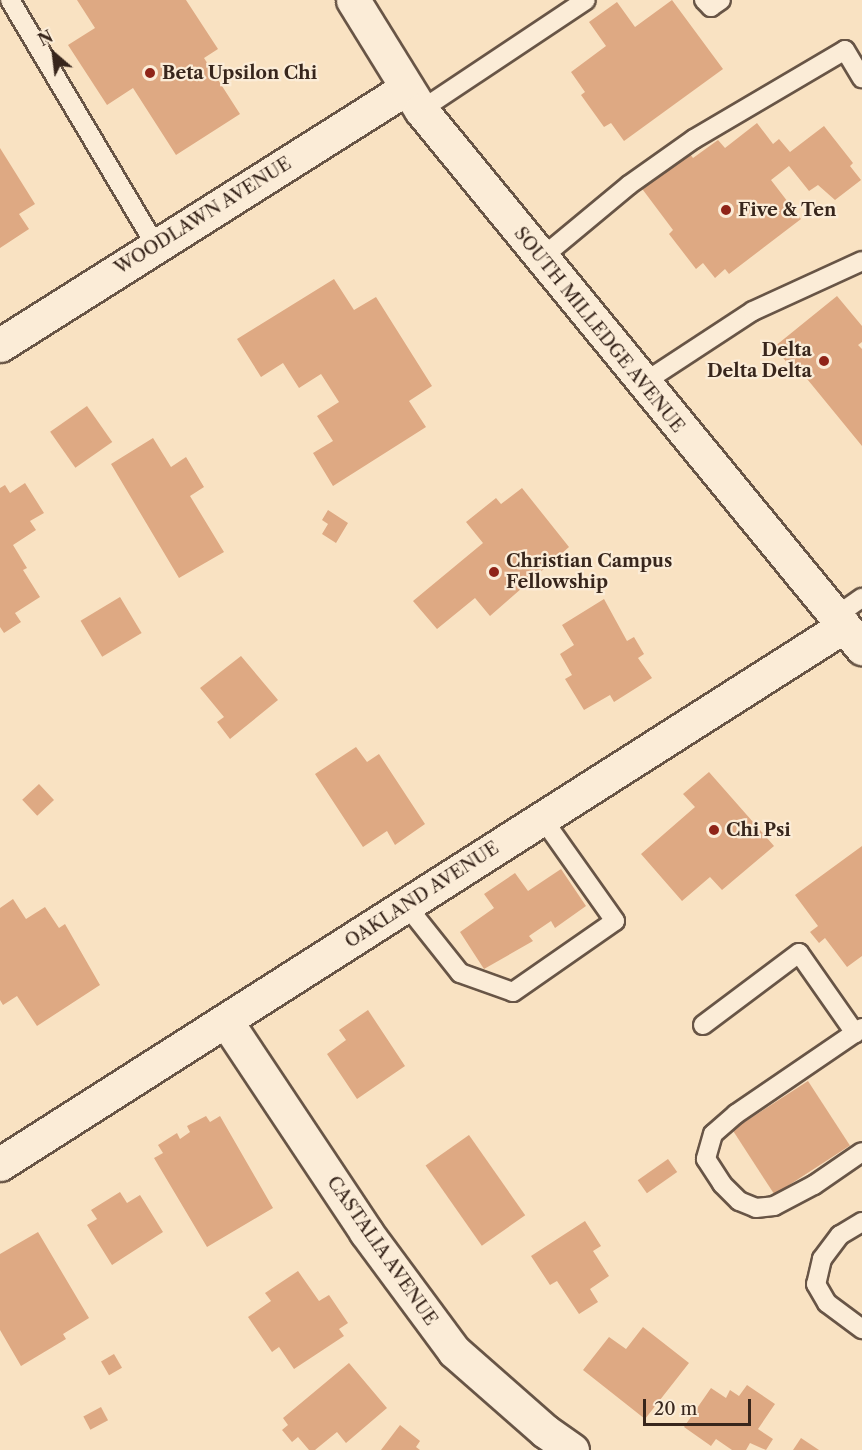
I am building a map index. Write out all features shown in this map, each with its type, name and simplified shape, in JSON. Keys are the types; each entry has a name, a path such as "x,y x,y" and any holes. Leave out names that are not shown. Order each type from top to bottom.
{"street":[{"name":"SOUTH MILLEDGE AVENUE","path":"353,0 414,99 540,259 643,383 854,627"},
{"name":"WOODLAWN AVENUE","path":"0,345 156,246 414,99"},
{"name":"OAKLAND AVENUE","path":"0,1164 542,818 854,627"},
{"name":"CASTALIA AVENUE","path":"226,1021 366,1232 454,1351 545,1431 572,1450"}],"lane":[{"path":"10,0 156,246"},
{"path":"414,99 586,0"},
{"path":"704,0 711,7 721,0"},
{"path":"540,259 629,185 694,139 845,50 862,78"},
{"path":"643,383 753,311 862,261"},
{"path":"406,905 460,973 513,992 615,921 542,818"},
{"path":"703,1025 799,953 858,1031 736,1114 713,1134 706,1159 722,1184 739,1201 756,1208 774,1206 814,1185 862,1152"},
{"path":"862,1222 840,1235 822,1259 816,1284 827,1303 862,1329"}],"building":[{"name":"Beta Upsilon Chi","path":"77,0 186,0 218,49 204,58 240,114 176,155 133,88 107,105 68,45 95,28"},
{"path":"672,0 723,69 624,141 611,123 604,127 581,95 585,92 571,72 606,46 589,22 617,2 635,27"},
{"name":"Five & Ten","path":"757,123 773,144 779,139 790,152 824,126 853,163 850,166 861,180 835,200 818,185 809,191 789,166 771,180 801,219 729,274 725,269 715,278 703,263 696,269 669,234 673,230 640,186 687,150 693,158 718,140 725,148"},
{"path":"0,148 35,204 19,214 29,229 0,248"},
{"path":"334,279 354,310 376,297 432,386 409,401 426,427 333,486 313,453 333,441 317,416 339,402 321,374 299,388 283,363 261,377 237,339"},
{"name":"Delta Delta Delta","path":"837,296 862,326 862,342 858,345 862,349 862,446 803,374 799,377 774,347"},
{"path":"87,406 112,442 75,468 50,432"},
{"path":"153,438 171,467 186,457 204,487 190,496 224,552 179,578 111,464"},
{"path":"25,483 44,513 30,521 36,530 13,545 27,568 23,570 40,597 15,613 21,622 4,633 0,627 0,488 5,485 10,493"},
{"name":"Christian Campus Fellowship","path":"522,488 569,547 490,616 475,598 437,629 413,601 483,543 466,522 496,498 501,504"},
{"path":"328,510 348,523 336,543 322,534 328,524 322,520"},
{"path":"120,597 142,633 102,657 81,621"},
{"path":"604,599 627,641 634,637 644,654 638,658 652,678 614,702 610,695 584,710 565,679 572,675 560,654 574,645 562,625"},
{"path":"241,656 278,700 230,739 217,722 224,717 200,688"},
{"path":"356,747 367,762 379,754 425,824 395,845 387,831 363,847 315,774"},
{"name":"Chi Psi","path":"709,772 774,846 722,890 710,877 682,901 641,854 695,807 683,794"},
{"path":"39,784 54,800 37,816 22,800"},
{"path":"862,846 862,956 847,967 825,938 819,943 810,932 818,926 795,895"},
{"path":"561,869 586,906 555,928 551,921 529,936 533,941 484,969 460,932 494,908 484,894 515,873 528,891"},
{"path":"13,899 26,919 45,907 59,928 65,924 100,985 37,1026 17,996 3,1005 0,1000 0,908"},
{"path":"368,1010 405,1066 357,1099 327,1054 346,1040 339,1030"},
{"path":"808,1081 850,1146 774,1195 733,1130"},
{"path":"206,1116 210,1122 220,1116 273,1208 207,1247 154,1158 163,1153 158,1145 177,1133 180,1139 190,1132 187,1126"},
{"path":"469,1135 525,1215 482,1246 426,1165"},
{"path":"668,1159 677,1172 647,1193 638,1180"},
{"path":"120,1192 127,1203 140,1195 163,1232 112,1265 87,1225 97,1219 91,1210"},
{"path":"585,1221 601,1246 593,1251 609,1276 590,1289 598,1302 579,1314 557,1281 550,1285 531,1256"},
{"path":"38,1232 89,1318 63,1334 66,1339 21,1366 0,1330 0,1254"},
{"path":"298,1271 319,1301 329,1295 348,1323 339,1329 344,1336 294,1369 279,1347 272,1352 248,1317 271,1301 265,1293"},
{"path":"643,1327 689,1363 645,1419 583,1370 609,1337 626,1349"},
{"path":"114,1354 122,1368 109,1375 101,1362"},
{"path":"349,1363 387,1408 346,1443 337,1432 315,1450 309,1450 298,1437 292,1442 282,1430 288,1425 283,1418"},
{"path":"747,1385 775,1404 758,1429 773,1439 766,1450 750,1443 746,1450 732,1450 716,1439 711,1446 684,1427 711,1388 726,1398 730,1390 739,1396"},
{"path":"101,1407 108,1420 90,1430 83,1416"},
{"path":"400,1425 420,1441 416,1447 420,1450 381,1450"},
{"path":"801,1438 819,1450 793,1450"}],"place":[{"name":"Beta Upsilon Chi","path":"150,73"},
{"name":"Five & Ten","path":"726,210"},
{"name":"Delta Delta Delta","path":"824,361"},
{"name":"Christian Campus Fellowship","path":"494,572"},
{"name":"Chi Psi","path":"714,830"}]}
